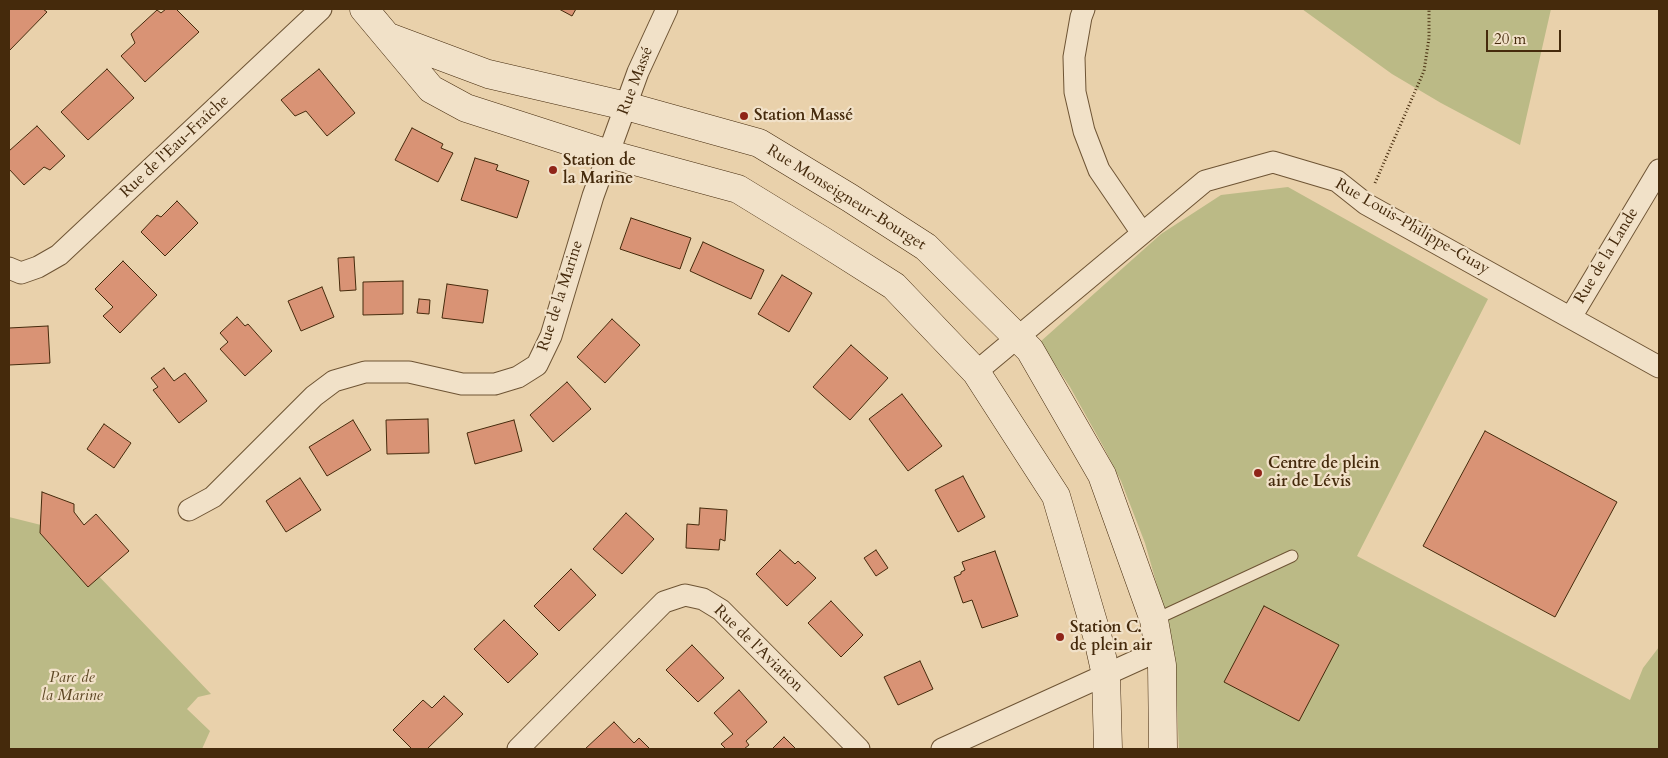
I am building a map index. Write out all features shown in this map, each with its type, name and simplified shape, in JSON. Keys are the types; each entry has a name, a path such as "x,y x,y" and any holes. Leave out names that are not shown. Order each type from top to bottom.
{"street":[{"name":"Rue de l'Eau-Fraîche","path":"15,270 38,267 59,255 321,9"},
{"name":"Rue Monseigneur-Bourget","path":"364,9 431,89 466,108 608,154 738,189 894,286 976,372 1056,496 1098,639 1106,675 1108,749"},
{"name":"Rue Massé","path":"608,154 638,72 667,9"},
{"path":"1084,9 1074,57 1075,92 1084,131 1099,170 1142,233"},
{"name":"Rue Monseigneur-Bourget","path":"389,37 488,74 626,106 759,143 926,247 1030,350 1102,475 1154,620 1162,665 1163,749"},
{"name":"Rue de la Marine","path":"188,510 213,497 314,396 334,381 365,372 409,372 462,384 495,384 518,377 537,364 551,336 593,196 608,154"},
{"name":"Rue Louis-Philippe-Guay","path":"976,372 1205,181 1273,162 1337,181 1366,204 1659,366"},
{"name":"Rue de la Lande","path":"1571,317 1659,170"},
{"name":"Rue de l'Aviation","path":"518,749 664,602 685,595 703,599 721,610 859,749"},
{"path":"942,749 1160,650"}],"lane":[{"path":"1154,620 1292,556"}],"path":[{"path":"1366,204 1424,71 1429,38 1429,9"}],"green space":[{"path":"1302,9 1551,9 1520,145 1441,103 1392,74"},
{"name":"Centre de plein air de Lévis","path":"1288,187 1488,299 1357,556 1630,700 1643,668 1659,647 1659,749 1179,749 1176,684 1171,643 1145,543 1121,481 1103,446 1070,387 1040,342 1161,234 1221,195"},
{"name":"Parc de la Marine","path":"9,517 53,528 211,694 198,697 187,709 210,731 202,749 9,749"}],"building":[{"path":"9,9 43,9 47,12 9,51"},
{"path":"166,9 176,9 199,32 145,82 121,56 135,43 131,34 157,10 161,13"},
{"path":"559,9 576,9 572,16"},
{"path":"107,69 134,98 88,140 61,112"},
{"path":"319,69 355,113 327,136 306,111 295,116 281,100"},
{"path":"37,126 65,156 50,170 44,167 24,185 9,169 9,151"},
{"path":"412,128 443,144 441,148 453,153 438,182 395,160"},
{"path":"475,158 498,165 496,170 529,181 517,218 461,200"},
{"path":"177,201 198,223 165,256 141,232 157,215 161,217"},
{"path":"631,218 691,238 680,269 620,249"},
{"path":"703,242 764,270 751,299 690,271"},
{"path":"354,257 356,290 340,291 338,258"},
{"path":"123,261 157,295 120,333 103,316 113,307 95,289"},
{"path":"782,275 812,293 789,332 758,314"},
{"path":"403,281 403,314 363,315 363,282"},
{"path":"447,284 488,290 483,323 442,318"},
{"path":"322,287 334,317 301,331 288,301"},
{"path":"419,299 430,300 429,314 417,313"},
{"path":"237,317 245,326 248,324 272,351 245,376 220,349 228,342 220,333"},
{"path":"612,319 640,345 605,383 577,357"},
{"path":"48,326 50,363 9,365 9,328"},
{"path":"851,345 888,378 850,420 813,387"},
{"path":"164,368 174,381 185,373 207,401 179,423 153,390 158,387 151,378"},
{"path":"567,382 591,409 553,442 530,415"},
{"path":"902,394 942,446 908,471 869,419"},
{"path":"428,419 429,453 387,454 386,420"},
{"path":"353,420 371,450 327,476 309,447"},
{"path":"514,420 522,451 475,464 467,433"},
{"path":"104,424 131,443 114,468 87,449"},
{"path":"1485,431 1617,502 1555,617 1423,546"},
{"path":"963,476 985,517 958,532 935,490"},
{"path":"300,478 321,510 286,532 266,501"},
{"path":"42,492 74,504 74,512 84,525 96,514 129,551 88,587 40,533"},
{"path":"700,508 727,510 725,541 720,539 719,550 686,548 687,524 699,525"},
{"path":"626,513 654,539 622,574 593,549"},
{"path":"780,550 795,564 798,561 816,578 787,606 756,574"},
{"path":"876,550 888,568 876,576 864,558"},
{"path":"995,551 1018,616 982,628 972,600 963,603 954,577 965,570 962,562"},
{"path":"571,569 596,595 559,631 534,606"},
{"path":"831,601 863,635 841,657 808,623"},
{"path":"1264,606 1339,645 1299,721 1224,682"},
{"path":"504,620 538,654 508,683 474,649"},
{"path":"692,645 724,678 698,702 666,670"},
{"path":"920,661 933,689 898,705 884,677"},
{"path":"739,690 767,722 746,741 749,745 744,749 726,749 721,744 733,734 714,713"},
{"path":"444,696 463,714 427,749 412,749 393,730 423,700 432,708"},
{"path":"614,722 634,743 639,738 650,749 585,749"},
{"path":"784,737 796,749 772,749"}],"place":[{"name":"Station Massé","path":"744,116"},
{"name":"Station de la Marine","path":"553,170"},
{"name":"Centre de plein air de Lévis","path":"1258,473"},
{"name":"Station C. de plein air","path":"1060,637"}]}
